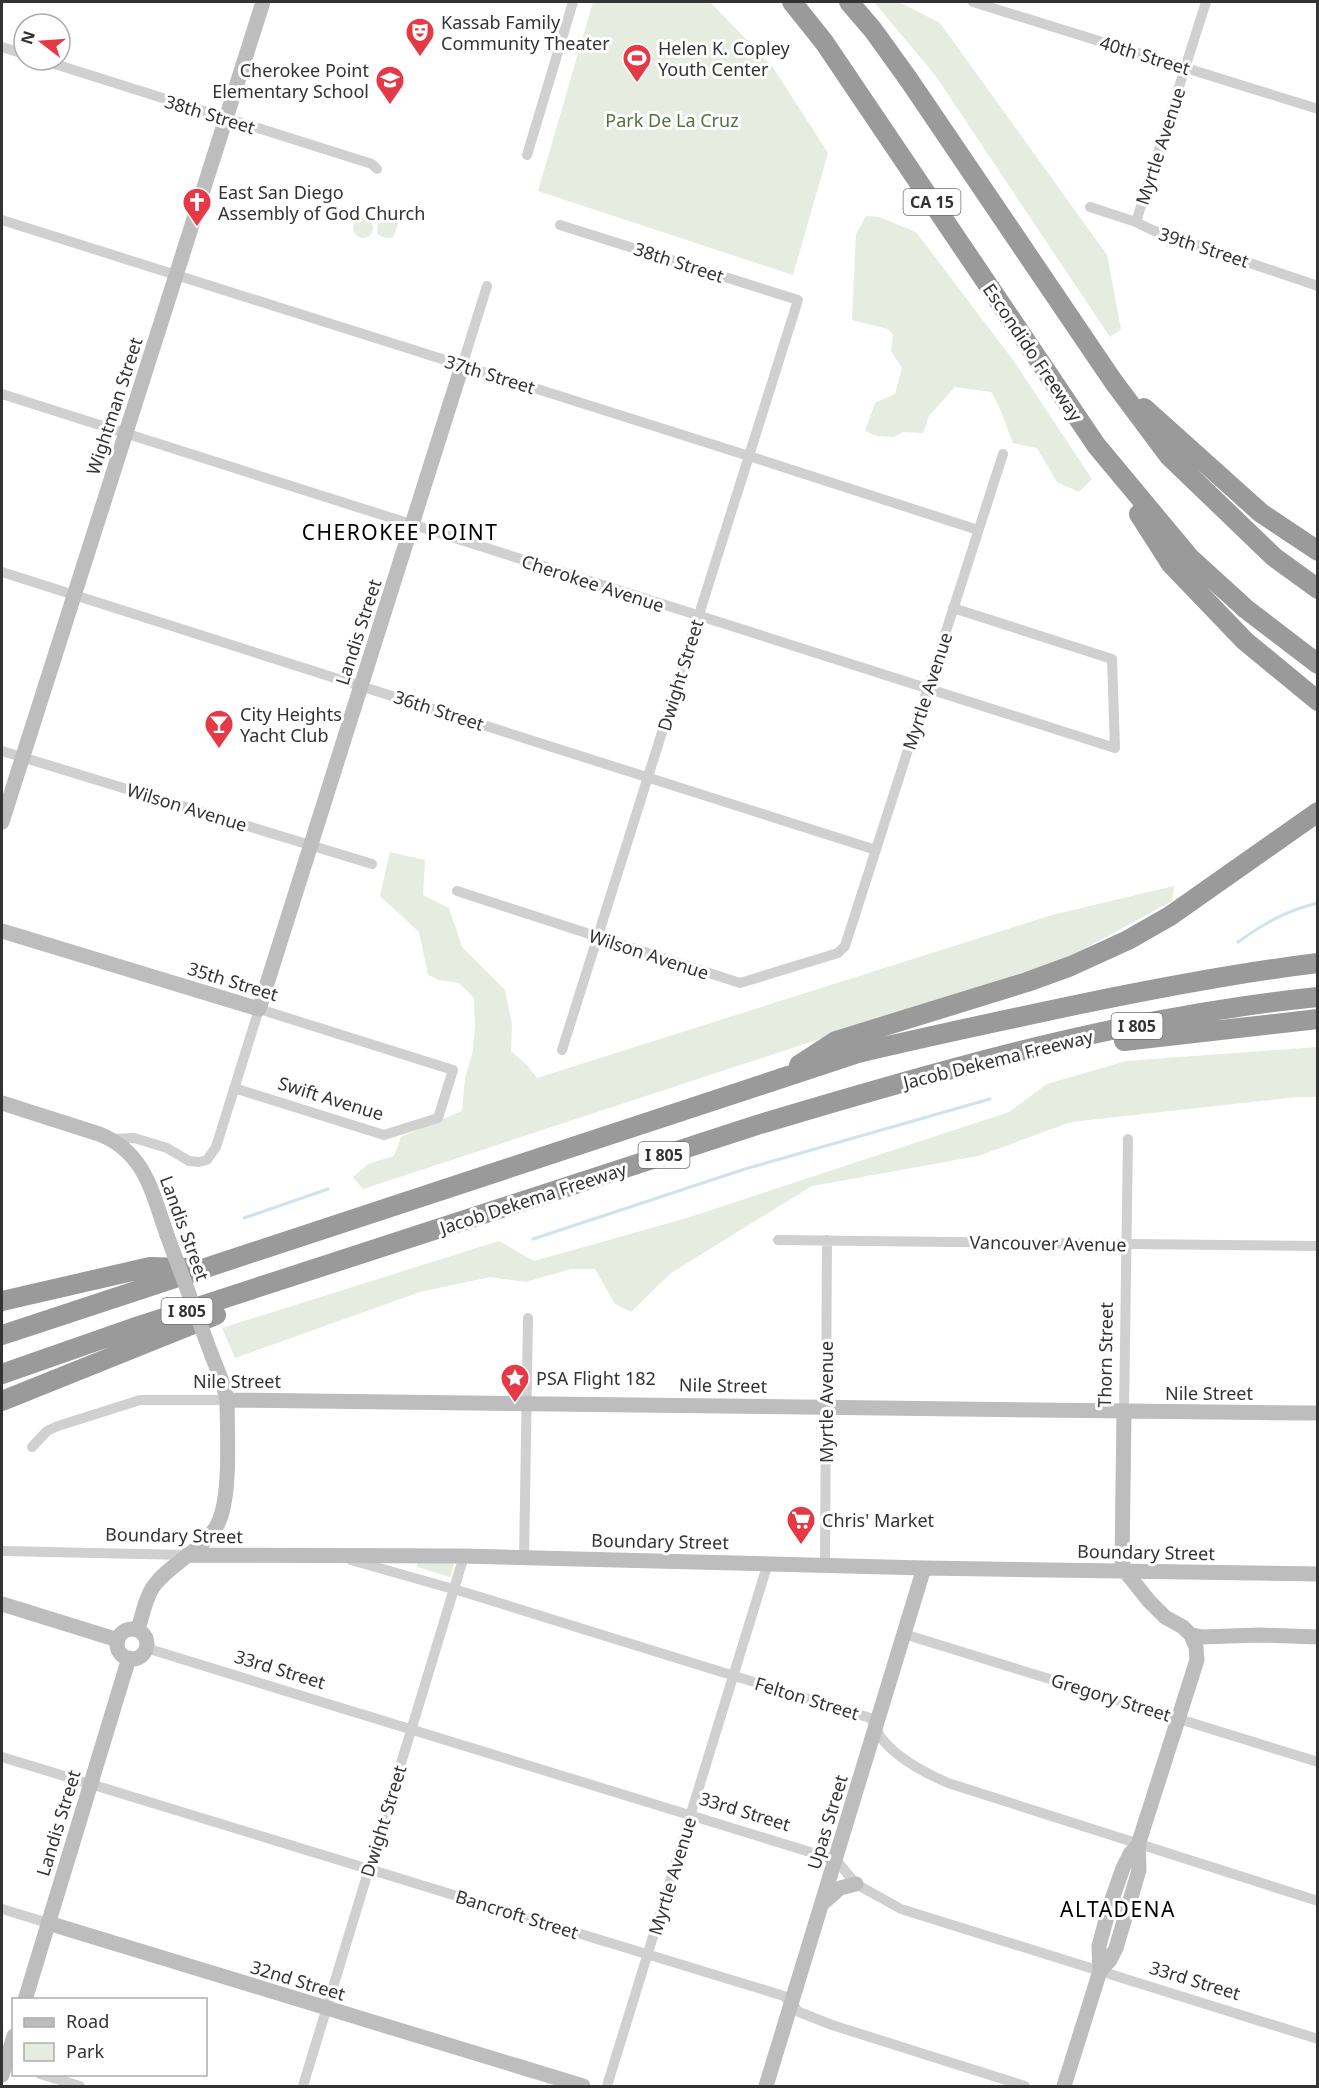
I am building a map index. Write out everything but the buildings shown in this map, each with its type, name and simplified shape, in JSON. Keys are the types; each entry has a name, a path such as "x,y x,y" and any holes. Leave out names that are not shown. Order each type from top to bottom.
{"highway":[{"name":"Escondido Freeway","path":"792,2 824,42 1096,445 1190,558 1246,609 1317,663"},
{"name":"CA 15","path":"849,2 903,71 1113,381 1169,456 1274,556 1317,590"},
{"path":"1113,381 1261,513 1317,551"},
{"path":"1096,445 1171,564 1245,641 1317,701"},
{"path":"774,1081 836,1041 1027,982 1071,966 1128,940 1170,916 1317,812"},
{"name":"Jacob Dekema Freeway","path":"2,1335 858,1053 1146,990 1264,969 1317,963"},
{"name":"Jacob Dekema Freeway","path":"2,1374 139,1326 757,1125 958,1067 1112,1030 1199,1014 1317,997"},
{"path":"958,1067 1121,1041 1317,1019"},
{"path":"2,1401 373,1250"},
{"path":"2,1301 150,1267 203,1268"}],"street":[{"name":"Wightman Street","path":"2,822 263,2"},
{"path":"527,155 573,2"},
{"name":"40th Street","path":"973,2 1317,110"},
{"name":"Myrtle Avenue","path":"1136,222 1206,2"},
{"name":"38th Street","path":"72,70 372,164 377,169"},
{"name":"39th Street","path":"1090,207 1317,286"},
{"name":"37th Street","path":"2,220 978,530"},
{"name":"38th Street","path":"561,225 798,300"},
{"name":"Landis Street","path":"111,1139 134,1138 167,1148 189,1161 199,1162 207,1160 216,1147 487,286"},
{"name":"Dwight Street","path":"562,1050 798,300"},
{"name":"Cherokee Avenue","path":"2,394 927,690 1116,748 1113,659 953,608"},
{"name":"Myrtle Avenue","path":"740,983 838,953 845,946 1003,453"},
{"name":"36th Street","path":"2,572 876,850"},
{"name":"Wilson Avenue","path":"2,751 372,864"},
{"name":"Wilson Avenue","path":"456,891 740,983"},
{"name":"35th Street","path":"2,931 453,1070"},
{"name":"Swift Avenue","path":"234,1088 384,1135 438,1118 453,1070"},
{"path":"2,1103 111,1139"},
{"name":"Landis Street","path":"111,1139 124,1147 138,1161 147,1180 227,1400 224,1508 216,1528 209,1537 165,1572 152,1588 138,1630"},
{"name":"Thorn Street","path":"1125,1571 1122,1561 1128,1139"},
{"name":"Vancouver Avenue","path":"778,1240 1317,1246"},
{"name":"Myrtle Avenue","path":"825,1564 827,1240"},
{"path":"524,1558 528,1318"},
{"name":"Nile Street","path":"32,1447 47,1431 58,1426 140,1400 527,1401 1124,1412 1317,1413"},
{"name":"Boundary Street","path":"2,1551 341,1557 464,1556 924,1568 1317,1574"},
{"name":"Dwight Street","path":"303,2086 464,1556"},
{"name":"Felton Street","path":"341,1557 454,1589 870,1718 876,1725 880,1737 900,1755 939,1780 1317,1901"},
{"name":"Myrtle Avenue","path":"607,2086 768,1563"},
{"name":"Upas Street","path":"765,2086 924,1568"},
{"path":"1064,2086 1100,1971 1110,1960 1116,1948 1139,1870 1138,1845 1197,1660 1196,1647 1191,1635 1183,1627 1165,1617 1125,1571"},
{"path":"2,1604 118,1640"},
{"path":"127,1630 138,1630 147,1640 146,1648 140,1656 129,1658 119,1651 118,1640 127,1630"},
{"name":"Gregory Street","path":"904,1634 1317,1762"},
{"path":"1191,1635 1202,1637 1260,1635 1317,1637"},
{"name":"33rd Street","path":"146,1648 836,1860 856,1884 901,1909 1317,2039"},
{"name":"Landis Street","path":"26,1998 129,1658"},
{"name":"Bancroft Street","path":"2,1757 784,1996 799,2012 832,2025 1025,2086"},
{"path":"822,1904 840,1888 856,1884"},
{"name":"32nd Street","path":"2,1909 583,2086"},
{"path":"5,2067 12,2043"},
{"path":"47,2076 80,2086"}],"green space":[{"name":"Park De La Cruz","path":"593,2 710,2 772,66 828,153 793,275 538,191"},
{"path":"874,2 899,2 940,23 1107,255 1121,329 1110,337 935,75"},
{"path":"384,212 391,212 397,216 398,224 393,237 384,238 377,233 378,220"},
{"path":"866,216 879,217 916,232 1013,360 1092,479 1079,492 1057,482 1037,448 1013,443 1001,410 991,392 955,387 929,416 923,433 903,432 894,437 877,436 865,431 875,403 895,394 902,368 891,351 893,335 888,329 852,320 856,234"},
{"path":"363,218 370,221 373,228 370,235 363,238 356,235 353,228 356,221"},
{"path":"390,852 425,860 423,895 449,908 462,947 505,990 512,1024 511,1051 527,1065 537,1078 1052,915 1174,886 1172,901 1069,957 363,1189 353,1177 368,1164 394,1156 401,1137 462,1111 465,1078 473,1051 474,998 459,983 439,980 428,975 419,932 380,896"},
{"path":"1317,1047 1317,1097 1297,1097 1071,1122 978,1156 812,1186 671,1273 631,1312 615,1304 595,1269 571,1269 526,1282 490,1277 420,1292 235,1358 222,1328 499,1241 534,1261 687,1218 1009,1112 1047,1084 1126,1061"},
{"path":"418,1561 450,1562 454,1565 450,1577 417,1567"}],"waterway":[{"path":"1238,942 1276,918 1318,903"},
{"path":"533,1239 745,1169 990,1099"},
{"path":"244,1218 328,1189"}],"place":[{"name":"Kassab Family Community Theater","path":"420,58"},
{"name":"Helen K. Copley Youth Center","path":"637,84"},
{"name":"Cherokee Point Elementary School","path":"390,106"},
{"name":"East San Diego Assembly of God Church","path":"197,228"},
{"name":"City Heights Yacht Club","path":"219,750"},
{"name":"PSA Flight 182","path":"515,1404"},
{"name":"Chris' Market","path":"801,1546"}],"district":[{"name":"CHEROKEE POINT","path":"400,532"},
{"name":"ALTADENA","path":"1118,1909"}]}
